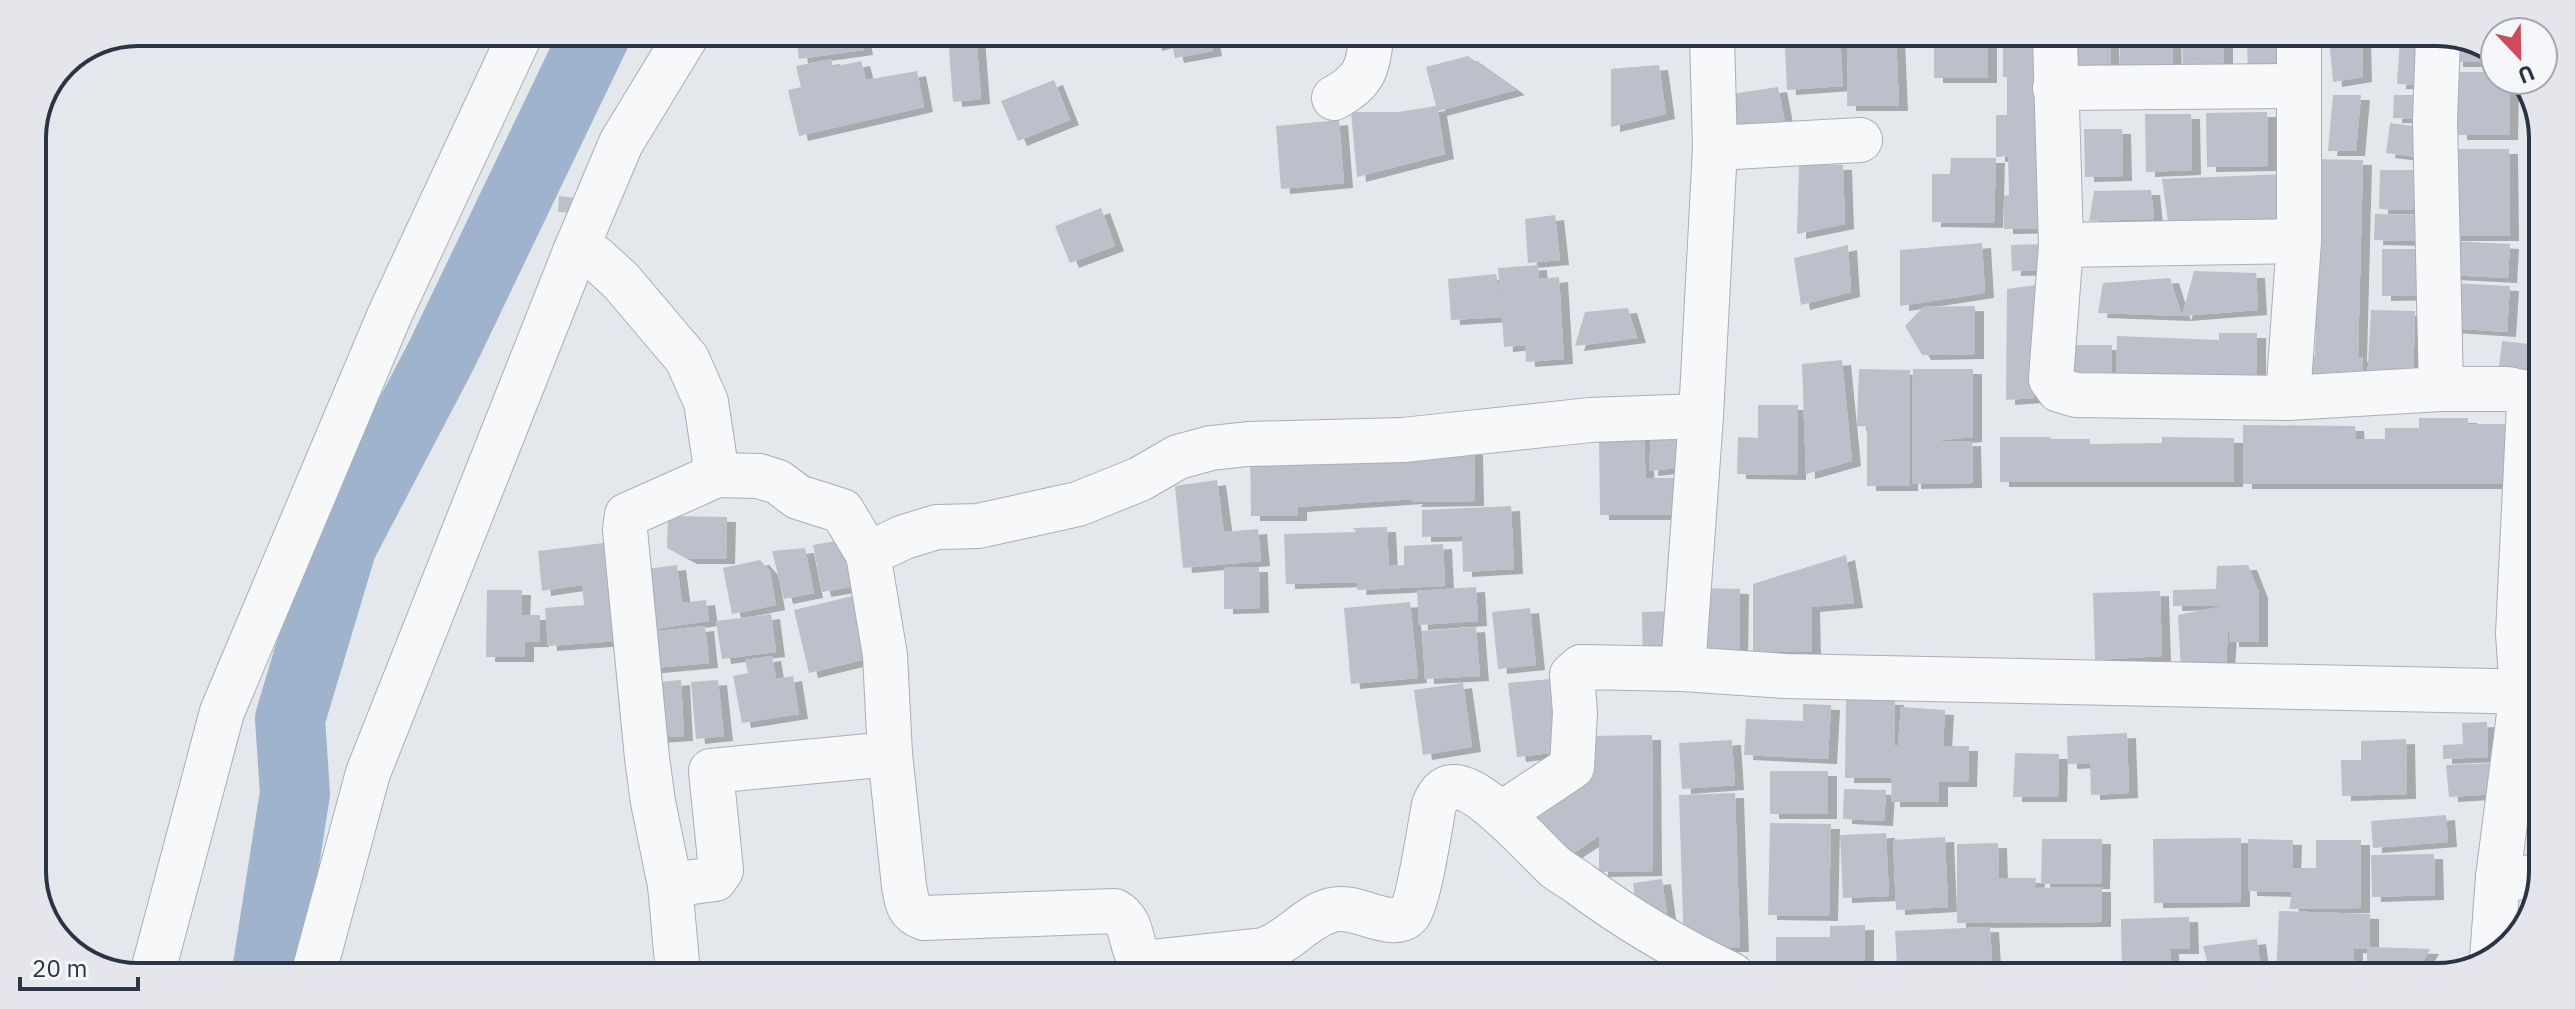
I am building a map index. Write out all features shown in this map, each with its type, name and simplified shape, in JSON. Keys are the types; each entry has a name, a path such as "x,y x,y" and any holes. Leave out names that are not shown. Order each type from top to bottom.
{"street":[{"path":"155,963 222,712 390,314 515,46"},
{"path":"316,963 368,773 621,143 680,46"},
{"path":"1334,98 1353,88 1365,70 1369,46"},
{"path":"1683,669 1701,416 1715,148 1712,46"},
{"path":"2055,46 2061,245 2051,379 2059,390 2076,395 2288,398 2441,389 2508,389 2522,392 2529,398"},
{"path":"2288,398 2299,241 2299,46"},
{"path":"2438,46 2435,120 2441,389"},
{"path":"2055,88 2298,86"},
{"path":"1715,148 1860,140"},
{"path":"2061,245 2299,241"},
{"path":"575,252 596,258 621,281 687,359 706,402 717,475"},
{"path":"868,554 904,537 937,527 978,526 1078,504 1140,479 1178,457 1211,448 1248,444 1403,440 1590,420 1701,416"},
{"path":"677,963 670,885 647,758 625,530 627,515 717,475 759,476 778,482 798,497 842,511 868,554 885,655 890,754 904,886 907,905 913,914 924,918 1115,911 1127,921 1136,953 1145,962 1263,950 1289,938 1319,914 1343,908 1395,921 1410,913 1438,795 1445,789 1455,787 1469,791 1501,814 1556,868 1621,915 1710,963"},
{"path":"2529,485 2518,634 2529,686"},
{"path":"1501,814 1572,767 1575,712 1572,675 1581,667 1683,669 1786,676 2529,691"},
{"path":"2498,939 2518,878 2529,707"},
{"path":"670,885 715,879 721,870 711,771 890,754"}],"building":[{"path":"797,46 863,46 864,50 799,59"},
{"path":"949,46 977,46 981,99 953,102"},
{"path":"1172,46 1212,46 1213,51 1175,58"},
{"path":"1841,46 1843,86 1787,90 1785,47"},
{"path":"1848,46 1896,46 1899,106 1847,106"},
{"path":"1934,46 1988,46 1988,78 1934,78"},
{"path":"2003,46 2051,46 2052,228 2004,229 2004,196 2009,195 2008,156 1996,157 1996,115 2007,115 2007,77 2003,77"},
{"path":"2074,46 2110,46 2111,83 2075,84"},
{"path":"2120,46 2172,46 2173,69 2120,70"},
{"path":"2182,46 2224,46 2224,76 2183,77"},
{"path":"2247,46 2278,46 2279,75 2248,76"},
{"path":"2330,46 2362,46 2363,77 2333,82"},
{"path":"2399,46 2423,46 2421,85 2397,84"},
{"path":"2454,48 2478,55 2479,62 2454,62"},
{"path":"1468,56 1516,90 1438,111 1445,154 1357,177 1351,112 1398,112 1436,106 1426,67"},
{"path":"831,59 833,67 861,61 866,80 917,71 924,107 799,136 788,90 801,87 796,66"},
{"path":"1659,65 1666,114 1611,127 1611,69"},
{"path":"2456,72 2479,72 2479,96 2510,96 2509,135 2458,135"},
{"path":"1054,80 1070,120 1018,141 1001,101"},
{"path":"1778,87 1786,128 1725,131 1719,96"},
{"path":"2333,95 2361,95 2356,151 2328,151"},
{"path":"2394,95 2428,95 2428,119 2393,118"},
{"path":"2267,112 2268,166 2207,167 2206,113"},
{"path":"2145,114 2191,114 2192,170 2146,172"},
{"path":"1339,120 1344,183 1281,189 1276,126"},
{"path":"2390,123 2421,127 2417,157 2386,153"},
{"path":"2084,129 2122,129 2123,176 2085,177"},
{"path":"2451,149 2509,149 2510,236 2452,236"},
{"path":"1951,158 1996,158 1994,223 1932,222 1932,174 1950,174"},
{"path":"2308,159 2363,160 2358,357 2363,357 2361,392 2309,391 2310,356 2315,356 2316,322 2313,322"},
{"path":"1799,164 1843,165 1845,224 1797,234"},
{"path":"2380,170 2414,170 2413,210 2379,209"},
{"path":"2286,174 2286,224 2169,228 2162,179"},
{"path":"2151,190 2154,219 2089,221 2094,191"},
{"path":"559,196 576,198 574,213 558,212"},
{"path":"1101,208 1115,246 1070,263 1055,226"},
{"path":"2375,214 2416,215 2416,241 2374,240"},
{"path":"1555,215 1560,260 1528,263 1525,219"},
{"path":"2451,241 2510,244 2508,278 2449,275"},
{"path":"1982,243 1985,293 1900,306 1900,250"},
{"path":"2046,244 2047,270 2012,271 2011,245"},
{"path":"1848,245 1851,292 1801,305 1794,258"},
{"path":"2382,249 2429,249 2429,295 2382,296"},
{"path":"1538,265 1539,279 1559,277 1564,359 1526,362 1525,345 1504,347 1502,317 1451,320 1448,279 1496,274 1501,300 1498,268"},
{"path":"2194,271 2256,273 2258,310 2182,316"},
{"path":"2170,278 2182,316 2098,313 2103,283"},
{"path":"2451,283 2510,286 2507,332 2448,328"},
{"path":"2043,284 2034,398 2006,400 2007,289"},
{"path":"1975,306 1975,354 1922,355 1905,326 1923,307"},
{"path":"1628,308 1637,338 1575,346 1585,312"},
{"path":"2371,310 2415,311 2413,385 2367,383"},
{"path":"2219,333 2257,333 2257,385 2116,385 2117,336 2219,340"},
{"path":"2502,341 2529,344 2526,378 2498,376"},
{"path":"2073,345 2112,345 2112,387 2072,386"},
{"path":"1842,360 1852,461 1806,474 1802,364"},
{"path":"1859,369 1910,370 1909,486 1867,486 1867,428 1882,427 1857,426"},
{"path":"1913,369 1973,369 1973,437 1923,442 1972,441 1973,483 1912,484"},
{"path":"1758,405 1798,405 1797,475 1737,474 1738,437 1758,438"},
{"path":"2419,418 2468,418 2468,424 2510,424 2510,484 2243,484 2243,425 2355,426 2356,439 2385,439 2385,428 2419,428"},
{"path":"1644,434 1646,494 1647,478 1685,478 1686,515 1600,515 1599,435"},
{"path":"1681,434 1677,468 1649,471 1651,435"},
{"path":"2000,437 2090,439 2090,444 2162,443 2162,437 2234,438 2234,482 2000,482"},
{"path":"1250,449 1474,450 1475,501 1412,502 1414,499 1298,507 1298,516 1251,516"},
{"path":"1217,480 1224,532 1258,529 1261,561 1183,568 1175,486"},
{"path":"1511,506 1514,569 1463,572 1462,536 1422,537 1422,510"},
{"path":"668,516 727,517 726,559 688,559 667,548"},
{"path":"1387,527 1389,566 1404,565 1404,546 1443,544 1445,586 1357,590 1358,582 1286,584 1284,534 1356,532 1353,528"},
{"path":"842,540 851,587 822,592 813,545"},
{"path":"620,541 629,640 548,646 545,608 584,605 582,585 542,591 538,551"},
{"path":"805,548 814,593 784,599 772,551"},
{"path":"1846,555 1854,603 1811,607 1812,652 1753,651 1753,584"},
{"path":"760,560 770,571 776,605 732,614 723,568"},
{"path":"677,565 682,603 706,600 709,621 641,631 632,571"},
{"path":"2248,565 2259,593 2259,642 2230,642 2229,616 2226,665 2181,668 2178,615 2229,605 2173,606 2173,590 2216,589 2217,566"},
{"path":"1259,567 1260,608 1224,609 1224,568"},
{"path":"1476,587 1478,621 1419,625 1417,591"},
{"path":"1700,588 1740,589 1739,654 1699,653"},
{"path":"487,590 522,590 521,615 540,615 540,642 525,642 525,657 486,657"},
{"path":"2160,591 2162,656 2095,660 2093,593"},
{"path":"857,595 871,658 809,673 794,610"},
{"path":"1410,602 1418,678 1351,684 1344,608"},
{"path":"1530,608 1536,665 1498,669 1492,612"},
{"path":"1678,611 1678,667 1643,668 1642,612"},
{"path":"771,614 776,652 722,659 716,621"},
{"path":"705,626 709,663 644,669 640,633"},
{"path":"1476,627 1480,676 1425,679 1422,631"},
{"path":"772,656 776,679 793,676 799,714 742,723 733,676 748,673 745,660"},
{"path":"1560,678 1567,751 1517,757 1508,683"},
{"path":"681,680 684,736 652,738 649,683"},
{"path":"718,680 724,736 696,739 691,682"},
{"path":"1463,683 1472,747 1423,755 1414,690"},
{"path":"1846,699 1895,700 1894,745 1898,745 1901,707 1945,710 1943,746 1969,746 1968,782 1939,782 1939,802 1891,802 1892,778 1845,778"},
{"path":"1803,704 1831,705 1828,759 1744,755 1746,719 1803,721"},
{"path":"2487,722 2488,757 2443,759 2443,745 2463,744 2462,723"},
{"path":"2127,733 2129,793 2091,795 2090,763 2068,764 2067,736"},
{"path":"1652,735 1653,871 1599,872 1599,836 1555,865 1526,821 1592,778 1593,736"},
{"path":"2406,739 2407,794 2342,796 2341,760 2361,760 2361,741"},
{"path":"1732,740 1735,785 1682,789 1679,743"},
{"path":"2015,753 2059,754 2058,797 2013,797"},
{"path":"2495,763 2497,794 2449,797 2446,765"},
{"path":"1770,771 1828,771 1828,814 1770,814"},
{"path":"1844,789 1886,790 1884,821 1843,819"},
{"path":"1735,793 1740,947 1684,948 1679,795"},
{"path":"2446,815 2448,842 2373,848 2371,821"},
{"path":"1770,823 1831,824 1829,916 1768,915"},
{"path":"1886,833 1889,896 1843,898 1840,835"},
{"path":"1945,837 1948,907 1896,910 1893,840"},
{"path":"2241,838 2241,902 2154,903 2153,839"},
{"path":"2042,839 2102,839 2101,884 2041,884"},
{"path":"2248,839 2293,840 2292,868 2316,868 2316,840 2361,840 2361,908 2289,909 2292,892 2248,891"},
{"path":"1998,843 1999,878 2036,878 2035,888 2102,887 2102,922 1957,923 1957,844"},
{"path":"2434,854 2435,895 2372,897 2371,855"},
{"path":"1662,879 1668,921 1638,925 1633,883"},
{"path":"2279,911 2370,914 2370,947 2430,949 2422,963 2367,963 2367,949 2354,948 2353,963 2277,963"},
{"path":"2189,917 2190,949 2170,949 2171,963 2122,963 2121,919"},
{"path":"1865,925 1865,963 1776,963 1776,937 1830,937 1830,926"},
{"path":"1990,927 1992,960 1897,963 1895,931"},
{"path":"2257,939 2260,963 2208,963 2203,946"}],"waterway":[{"path":"268,963 295,793 290,719 342,545 442,354 590,46"}]}
